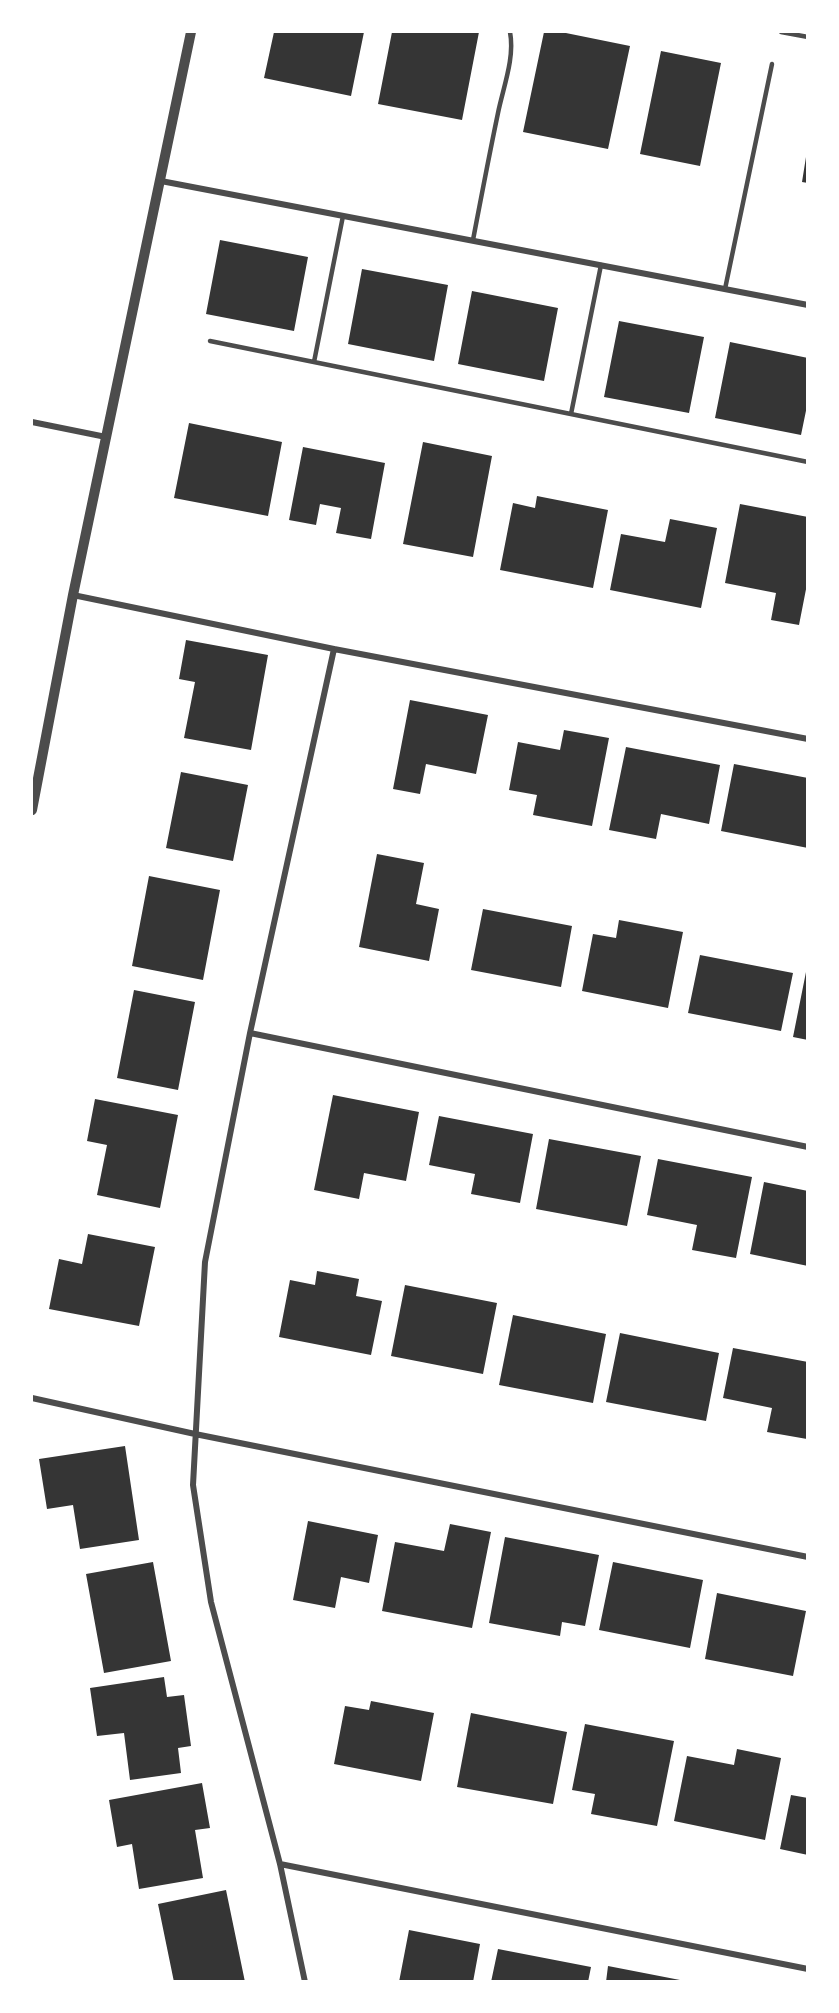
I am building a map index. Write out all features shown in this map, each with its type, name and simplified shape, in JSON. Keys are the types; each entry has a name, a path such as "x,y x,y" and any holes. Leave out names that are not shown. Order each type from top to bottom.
{"street":[{"path":"32,810 73,594 191,32"},
{"path":"161,181 807,305"},
{"path":"32,422 106,437"},
{"path":"73,594 334,649 807,738"},
{"path":"305,1982 280,1864 211,1602 193,1485 205,1262 250,1033 334,649"},
{"path":"250,1033 807,1147"},
{"path":"32,1398 195,1434 807,1557"},
{"path":"280,1864 807,1969"}],"lane":[{"path":"473,240 508,64 512,41 510,32"},
{"path":"781,32 807,37"},
{"path":"725,289 771,64"},
{"path":"314,362 343,216"},
{"path":"571,414 601,265"},
{"path":"210,341 807,462"}],"building":[{"path":"274,32 364,32 351,96 264,78"},
{"path":"392,32 479,32 462,120 378,104"},
{"path":"544,32 561,32 630,46 608,149 523,132"},
{"path":"661,51 721,63 700,166 640,154"},
{"path":"806,157 808,157 808,183 802,182"},
{"path":"220,240 308,257 294,331 206,314"},
{"path":"362,269 448,285 434,361 348,344"},
{"path":"472,291 558,308 544,381 458,364"},
{"path":"619,321 704,337 689,413 604,397"},
{"path":"730,342 808,358 808,401 801,435 715,418"},
{"path":"189,423 282,442 268,516 174,498"},
{"path":"423,442 492,456 473,557 403,544"},
{"path":"303,447 385,463 371,539 336,533 341,508 320,504 316,525 289,520"},
{"path":"537,496 608,510 593,588 500,570 513,503 535,508"},
{"path":"740,504 808,517 808,579 799,625 771,620 776,593 725,583"},
{"path":"670,519 717,528 701,608 610,590 621,534 665,542"},
{"path":"186,640 268,655 251,750 184,738 195,682 179,679"},
{"path":"410,700 488,715 476,774 426,764 420,794 393,789"},
{"path":"564,730 609,738 592,826 533,815 537,795 509,790 518,742 560,750"},
{"path":"626,747 720,765 709,824 661,814 656,839 609,830"},
{"path":"734,764 808,778 808,848 721,831"},
{"path":"181,772 248,785 233,861 166,848"},
{"path":"377,854 424,863 416,904 439,909 429,961 359,947"},
{"path":"149,876 220,890 203,980 132,966"},
{"path":"483,909 572,926 561,987 471,970"},
{"path":"619,920 683,932 668,1008 582,991 593,934 616,938"},
{"path":"700,955 793,973 781,1031 688,1013"},
{"path":"806,972 808,973 808,1040 793,1037"},
{"path":"134,990 195,1002 178,1090 117,1078"},
{"path":"333,1095 419,1112 406,1181 364,1173 359,1199 314,1190"},
{"path":"95,1099 178,1115 160,1208 97,1195 107,1145 87,1141"},
{"path":"439,1116 533,1134 520,1203 471,1194 475,1174 429,1165"},
{"path":"549,1139 641,1156 627,1226 536,1209"},
{"path":"658,1159 752,1177 736,1258 692,1250 697,1225 647,1215"},
{"path":"764,1182 808,1191 808,1266 750,1254"},
{"path":"88,1234 155,1247 139,1326 49,1309 59,1259 82,1264"},
{"path":"317,1271 359,1279 356,1296 382,1301 371,1355 279,1337 290,1280 315,1285"},
{"path":"405,1285 497,1303 483,1374 391,1356"},
{"path":"513,1315 606,1334 593,1403 499,1385"},
{"path":"620,1333 719,1353 706,1421 606,1402"},
{"path":"733,1348 808,1362 807,1439 767,1432 772,1408 723,1398"},
{"path":"125,1446 139,1540 80,1549 73,1505 47,1509 39,1459"},
{"path":"308,1521 378,1535 369,1583 341,1577 335,1608 293,1600"},
{"path":"450,1524 491,1532 472,1628 382,1611 395,1542 444,1551"},
{"path":"505,1537 599,1555 585,1626 562,1622 560,1636 489,1623"},
{"path":"153,1562 171,1661 104,1673 86,1574"},
{"path":"613,1562 703,1580 690,1648 599,1630"},
{"path":"717,1593 806,1611 793,1676 705,1659"},
{"path":"164,1677 167,1697 184,1695 191,1746 178,1748 181,1773 130,1780 124,1733 97,1736 90,1688"},
{"path":"371,1701 434,1713 421,1781 334,1764 345,1706 369,1710"},
{"path":"471,1713 567,1732 553,1804 457,1787"},
{"path":"585,1724 674,1741 657,1826 591,1814 595,1794 572,1790"},
{"path":"737,1749 781,1758 765,1840 674,1821 687,1756 734,1765"},
{"path":"202,1783 210,1828 195,1830 203,1878 139,1889 132,1844 117,1847 109,1800"},
{"path":"791,1795 808,1798 808,1855 780,1849"},
{"path":"226,1890 245,1982 174,1982 158,1904"},
{"path":"409,1930 480,1944 473,1982 399,1982"},
{"path":"498,1949 591,1967 588,1982 491,1982"},
{"path":"608,1966 680,1980 680,1982 606,1982"}]}
